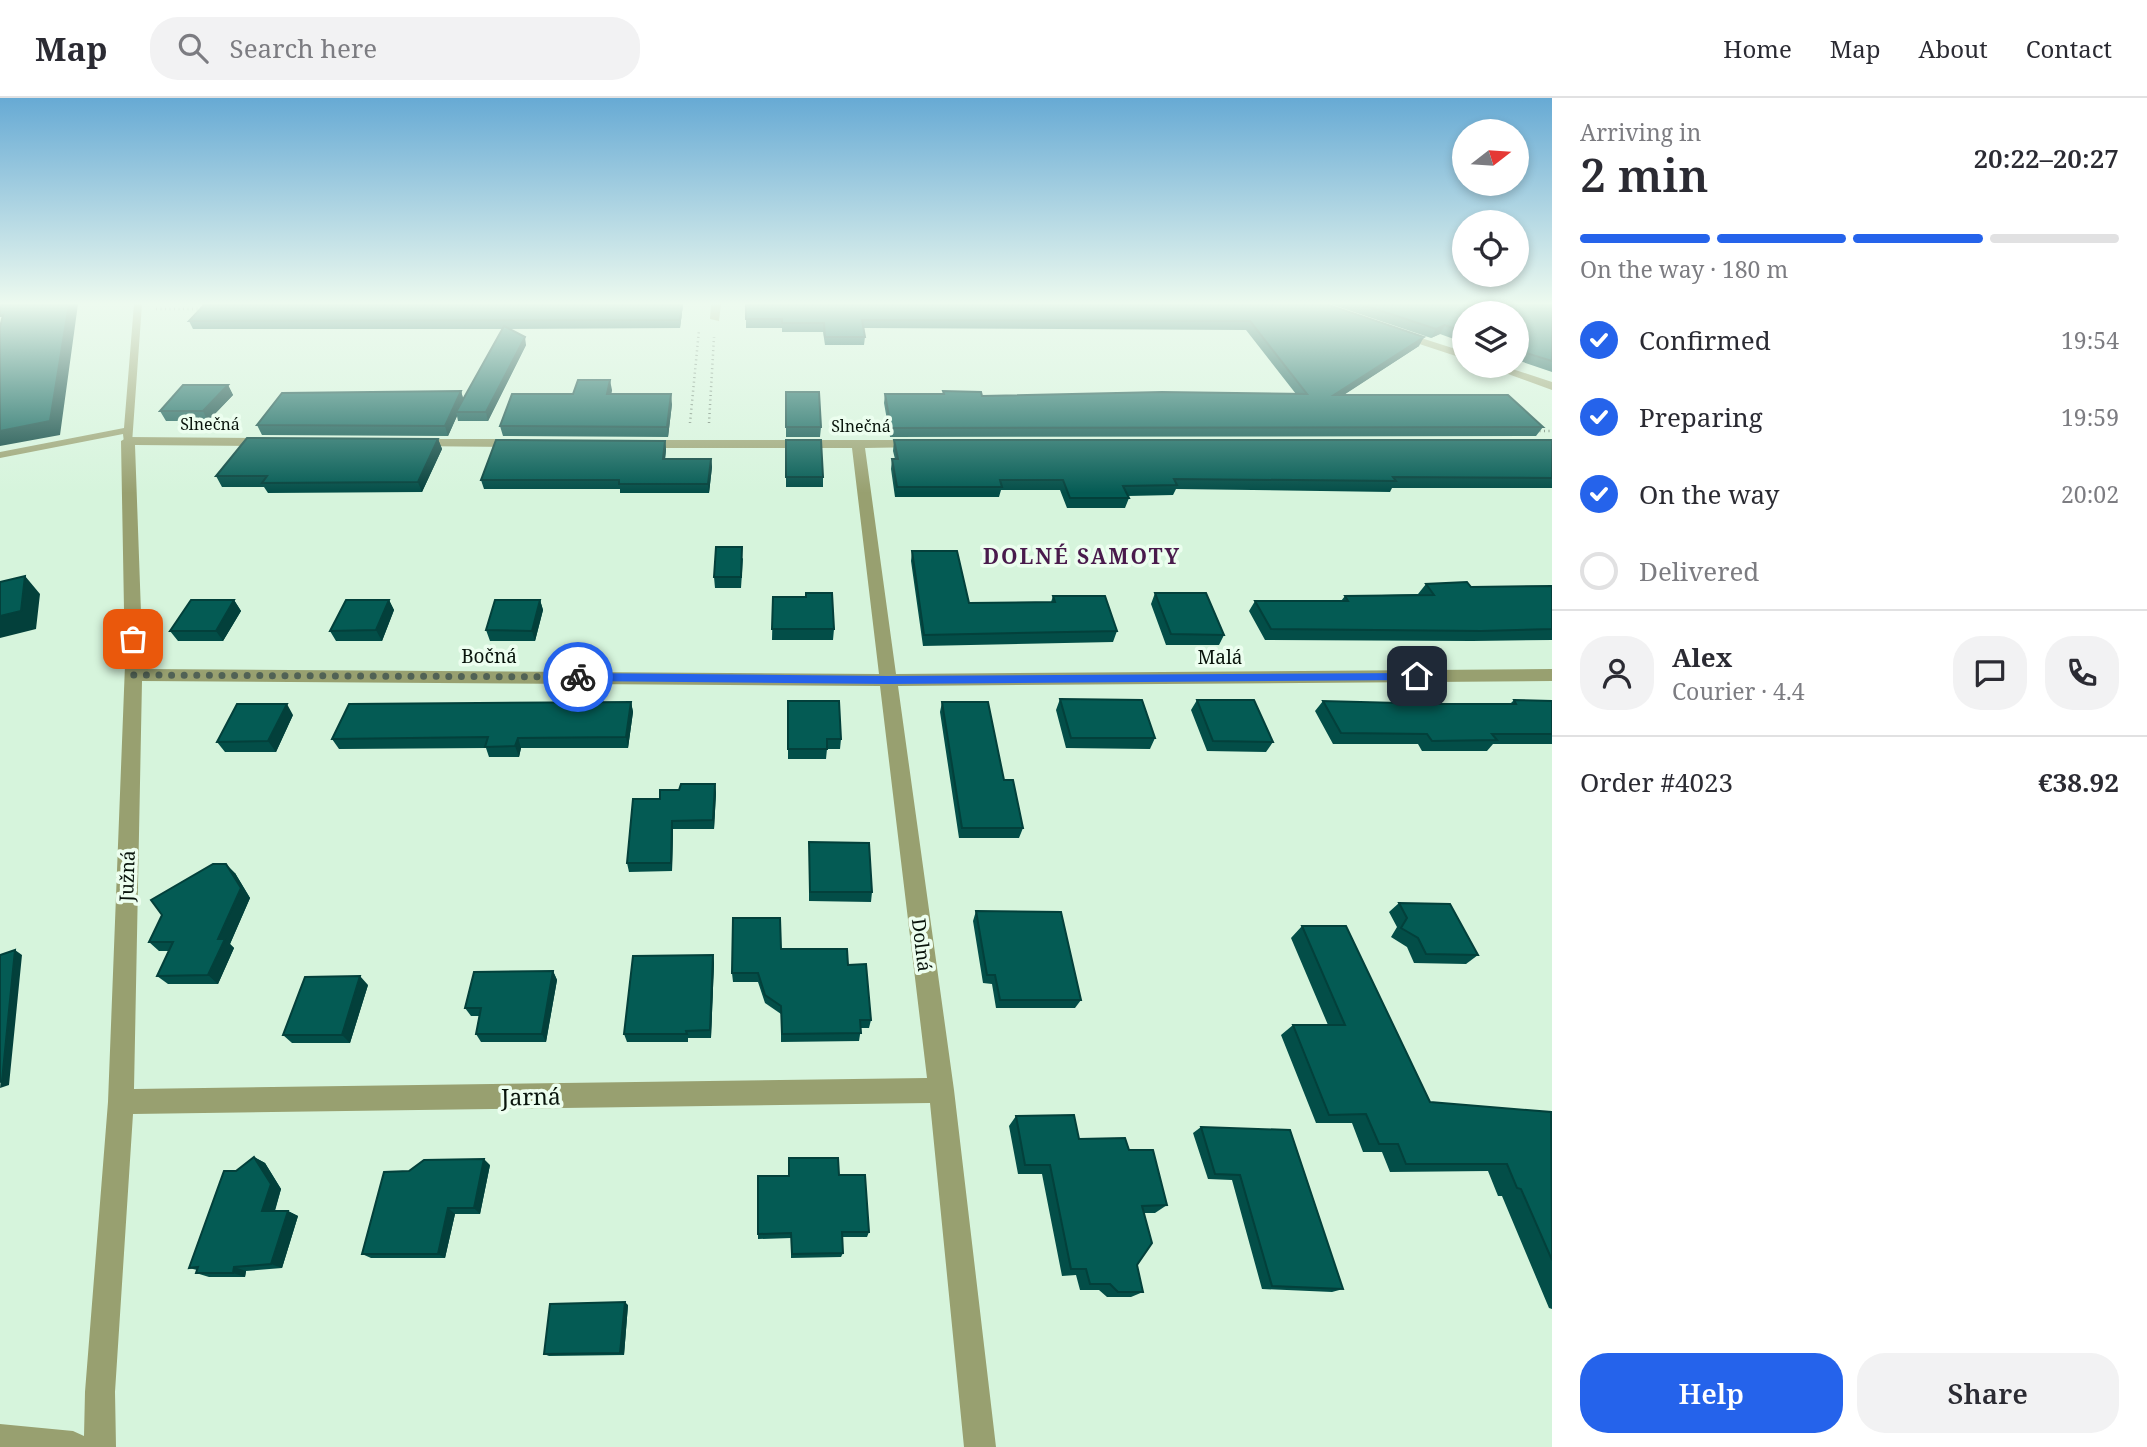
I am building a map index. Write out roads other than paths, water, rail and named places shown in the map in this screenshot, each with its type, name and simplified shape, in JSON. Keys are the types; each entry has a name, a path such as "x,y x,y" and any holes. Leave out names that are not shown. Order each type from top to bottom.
{"street":[{"path":"1528,378 1552,386"},
{"name":"Slnečná","path":"129,435 280,442"},
{"name":"Južná","path":"100,1447 100,1392 121,1102 132,675 129,435"},
{"path":"404,443 528,443"},
{"name":"Slnečná","path":"625,444 931,444"},
{"name":"Dolná","path":"858,444 941,1090 980,1447"},
{"name":"Bočná","path":"132,675 888,680"},
{"name":"Malá","path":"888,680 1552,675"},
{"name":"Jarná","path":"121,1102 941,1090"},
{"path":"0,1440 73,1447"}],"lane":[{"name":"Južná","path":"129,435 134,367"},
{"path":"0,455 129,435"}],"district":[{"name":"DOLNÉ SAMOTY","path":"1082,556"}]}
